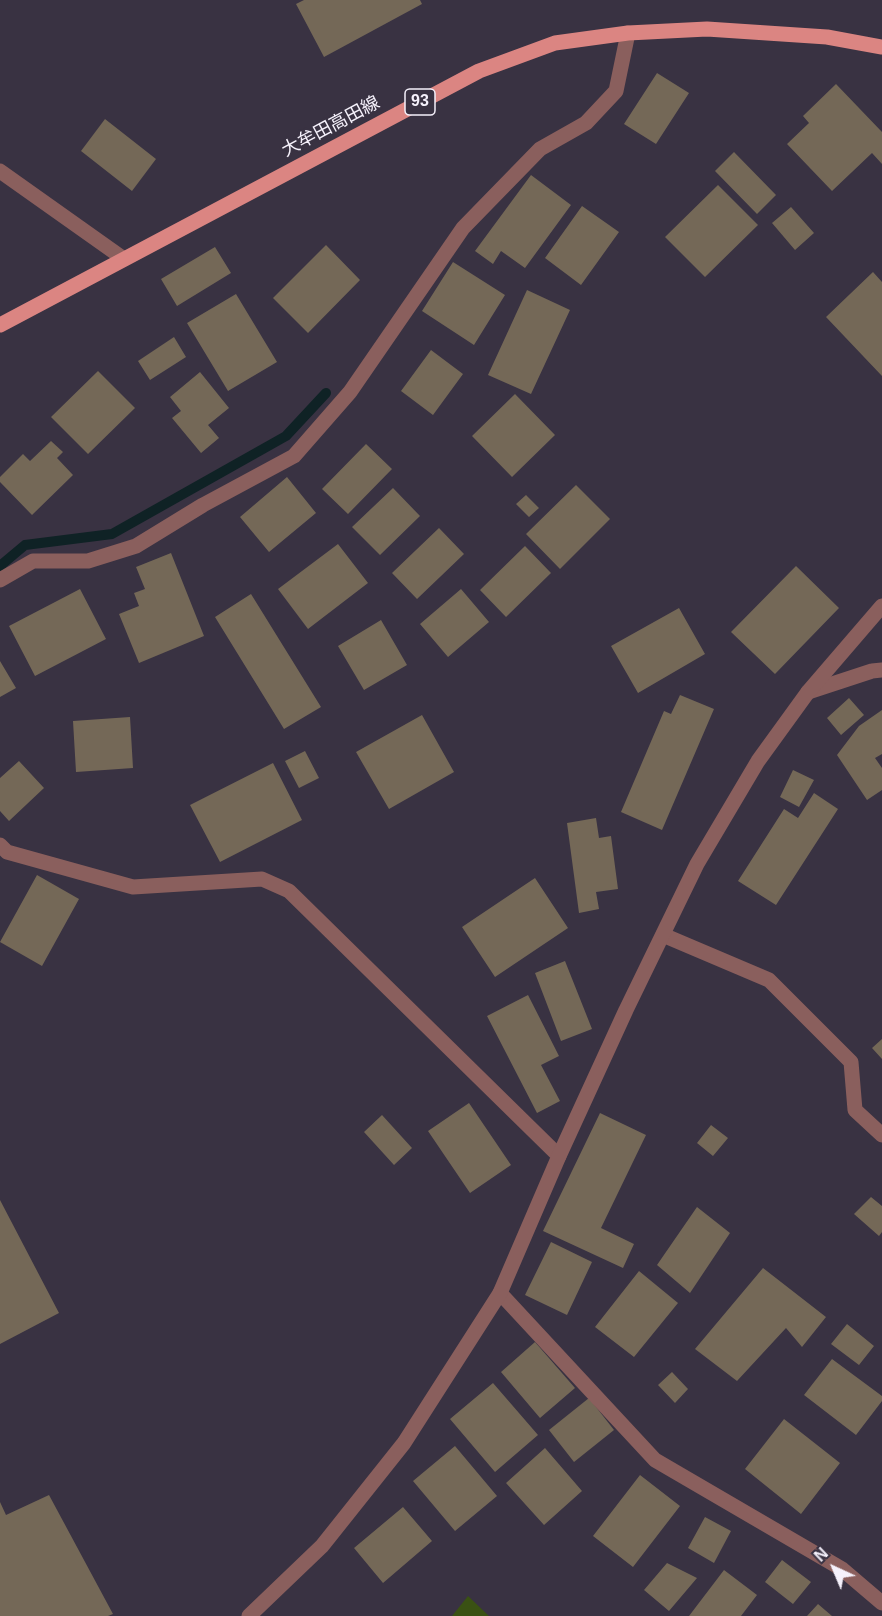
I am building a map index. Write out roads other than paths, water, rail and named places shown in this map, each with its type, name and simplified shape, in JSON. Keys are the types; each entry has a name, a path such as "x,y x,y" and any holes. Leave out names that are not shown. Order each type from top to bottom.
{"main road":[{"name":"大牟田高田線","path":"0,326 479,71 555,44 628,33 706,29 827,38 882,47"}],"street":[{"path":"0,580 33,561 88,561 136,546 202,505 294,456 350,392 463,228 540,149 586,123 616,91 628,33"},
{"path":"0,171 124,259"},
{"path":"249,1616 322,1546 404,1443 500,1293 559,1156 626,1010 698,864 758,761 808,692 882,606"},
{"path":"808,692 872,671 882,670"},
{"path":"0,845 7,852 133,887 262,879 289,891 559,1156"},
{"path":"663,935 769,980 851,1062 855,1110 882,1135"},
{"path":"500,1293 655,1460 842,1569 882,1603"}],"waterway":[{"path":"0,566 25,545 112,534 286,436 326,393"}]}
